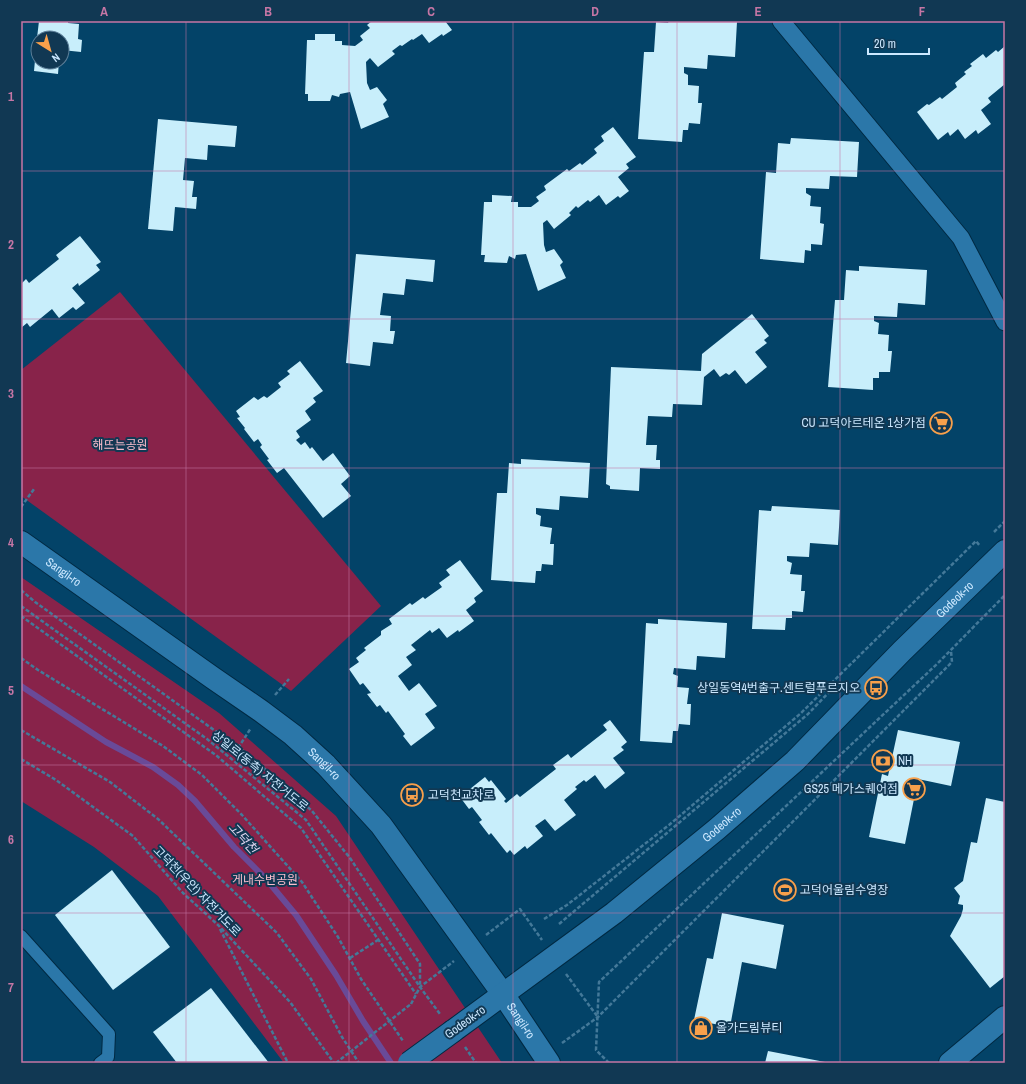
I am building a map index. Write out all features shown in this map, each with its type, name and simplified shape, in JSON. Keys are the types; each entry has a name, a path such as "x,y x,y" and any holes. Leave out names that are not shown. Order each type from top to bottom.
{"main road":[{"name":"Sangil-ro","path":"21,542 262,711 293,735 326,765 381,825 503,994 547,1060"},
{"name":"Godeok-ro","path":"407,1053 453,1031 614,913 717,829 795,761 902,651 1005,551"},
{"path":"950,1063 1005,1017"}],"street":[{"path":"781,21 961,238 1005,322"}],"lane":[{"path":"21,936 109,1034 108,1057 100,1063"}],"path":[{"path":"21,507 34,489"},
{"path":"544,919 567,905 669,825 800,714 976,541 980,546 974,551"},
{"path":"21,590 41,606 249,755 312,811 350,858 420,964 420,987 411,1004 335,1063"},
{"path":"609,1063 596,1050 600,982 951,650 1005,596"},
{"name":"상일로(동측) 자전거도로","path":"21,606 207,739 306,820 420,987 476,1063"},
{"path":"21,616 217,756 301,828 416,994"},
{"path":"547,1060 598,1017 952,662 951,650"},
{"path":"21,658 38,670 163,746 202,775 242,815 302,882 338,937 361,979 407,1053"},
{"path":"559,924 808,714 835,686"},
{"path":"21,730 110,782 158,819 277,933 311,979 342,1037 359,1063"},
{"name":"고덕천(우안) 자전거도로","path":"21,759 56,780 133,836 183,893 218,925 290,1002 335,1063"},
{"path":"218,925 288,1063"},
{"path":"350,958 378,940"}],"green space":[{"name":"해뜨는공원","path":"120,292 381,606 291,691 21,496 21,370"},
{"name":"게내수변공원","path":"21,577 219,713 336,816 502,1063 284,1063 158,896 94,847 21,801"}],"building":[{"path":"39,21 68,21 68,23 79,24 78,39 82,40 81,52 70,51 70,30 38,30"},
{"path":"372,21 445,21 452,30 443,36 442,34 429,43 422,34 402,46 400,45 392,51 395,54 378,67 370,58 366,62 367,83 370,90 377,87 387,100 383,104 389,117 361,129 350,92 340,94 339,97 332,95 330,101 308,101 308,94 305,94 307,40 315,40 315,34 335,34 335,41 342,41 342,45 355,46 363,40 360,36 370,28 367,25"},
{"path":"669,21 737,22 735,57 708,55 707,69 684,67 684,73 688,75 688,85 699,86 698,103 702,103 700,124 689,123 688,130 683,130 682,142 638,139 644,52 654,52 656,22 668,23"},
{"path":"1005,46 1005,84 988,98 991,102 981,110 991,124 978,134 976,130 965,139 958,129 950,136 948,132 938,140 917,112 927,104 929,105 940,97 942,99 957,87 955,83 966,74 964,72 972,66 970,64 983,54 986,58 996,50 998,52"},
{"path":"34,70 58,70 58,74"},
{"path":"158,119 237,126 235,147 208,145 207,160 185,158 183,180 194,181 192,197 197,197 196,209 175,207 173,231 148,229"},
{"path":"613,127 636,157 626,164 629,168 618,177 629,191 620,198 618,196 606,205 599,195 590,202 588,200 578,208 576,206 569,213 571,215 554,229 547,220 543,223 544,245 546,252 554,249 563,262 560,265 566,278 538,291 526,254 516,255 515,259 509,256 507,263 484,262 485,255 481,255 484,202 492,202 492,195 512,196 511,202 518,202 518,207 531,207 539,201 536,197 546,190 544,186 567,169 569,171 580,163 582,165 597,153 594,149 604,141 601,136"},
{"path":"791,138 859,142 857,177 830,176 829,189 806,188 806,193 811,196 810,206 821,207 820,223 824,224 822,245 811,244 811,251 805,250 804,263 760,259 766,172 776,173 778,143 790,144"},
{"path":"80,236 101,262 96,265 100,270 79,286 78,283 72,288 85,303 76,310 73,307 59,318 52,309 30,327 27,323 21,328 21,284 26,279 29,283 59,259 56,255"},
{"path":"356,254 435,260 433,282 406,279 404,295 383,293 380,315 391,316 390,331 395,331 393,344 373,342 370,366 346,363"},
{"path":"859,266 927,270 925,305 898,303 897,317 874,316 874,321 879,323 878,334 889,335 888,351 892,351 890,372 879,372 879,378 873,378 873,390 828,387 835,300 844,300 846,270 859,271"},
{"path":"752,314 769,336 764,340 767,343 755,352 767,367 746,384 735,370 729,375 726,373 720,377 714,369 704,377 702,405 673,404 672,417 648,416 646,445 657,445 656,460 660,460 660,469 640,468 639,491 610,489 610,486 606,484 611,367 701,371 702,354"},
{"path":"300,361 323,391 313,398 316,402 305,411 311,420 296,431 300,437 296,440 301,445 305,442 310,449 312,447 323,461 333,453 350,476 341,484 351,496 323,518 284,468 277,473 267,460 269,459 260,447 262,445 258,439 254,442 237,418 240,417 236,411 254,397 258,400 264,396 267,398 281,387 278,383 290,374 287,371"},
{"path":"521,459 590,463 588,498 560,496 559,510 536,508 536,514 541,516 540,526 552,528 550,544 554,544 553,565 542,564 541,571 536,571 535,583 491,580 497,493 507,493 509,463 521,464"},
{"path":"772,506 840,510 838,545 810,543 809,557 787,556 787,561 792,563 790,574 802,575 801,591 805,591 803,612 792,611 792,618 786,618 785,630 752,629 759,510 771,511"},
{"path":"460,560 483,591 474,598 476,602 466,610 474,621 459,632 458,630 447,638 439,628 432,633 430,630 411,645 416,650 406,657 412,665 398,676 409,691 419,683 437,706 425,714 435,728 411,746 403,736 405,734 388,711 386,713 380,705 377,707 367,694 371,693 363,683 360,685 349,669 359,662 356,658 366,650 364,648 381,635 381,631 392,624 389,619 410,603 412,605 423,597 425,599 442,587 439,583 450,575 446,570"},
{"path":"658,619 727,623 725,658 697,656 696,670 674,668 673,674 678,676 677,687 689,688 687,704 691,704 690,725 679,724 678,731 673,731 672,743 640,741 646,623 658,624"},
{"path":"610,720 627,742 621,747 624,750 613,758 625,773 605,789 595,775 586,782 584,780 575,787 577,789 564,800 576,815 555,831 545,819 535,826 543,836 527,849 525,846 514,855 510,850 507,853 491,833 489,835 479,822 482,820 472,807 469,809 460,797 485,777 489,782 491,780 506,799 504,801 506,803 517,794 520,797 556,769 553,765 568,754 571,758 607,730 603,725"},
{"path":"898,730 960,742 951,786 918,779 905,844 869,837 882,774 888,776"},
{"path":"986,798 1005,802 1005,976 990,988 950,936 961,916 963,909 963,905 958,904 960,896 954,888 963,881 971,842 977,843"},
{"path":"112,870 170,947 113,990 55,915"},
{"path":"722,913 784,925 776,969 742,962 730,1027 694,1020 707,958 713,959"},
{"path":"211,988 269,1063 177,1063 153,1032"},
{"path":"768,1051 825,1062 825,1063 765,1063"}],"waterway":[{"name":"고덕천","path":"21,686 106,742 153,767 178,785 195,801 234,847 266,879 296,915 336,975 363,1021 391,1063"}],"place":[{"name":"CU 고덕아르테온 1상가점","path":"941,423"},
{"name":"상일동역4번출구.센트럴푸르지오","path":"876,688"},
{"name":"NH","path":"883,761"},
{"name":"GS25 메가스퀘어점","path":"914,789"},
{"name":"고덕천교차로","path":"412,795"},
{"name":"고덕어울림수영장","path":"785,890"},
{"name":"올가드림뷰티","path":"701,1028"}]}
